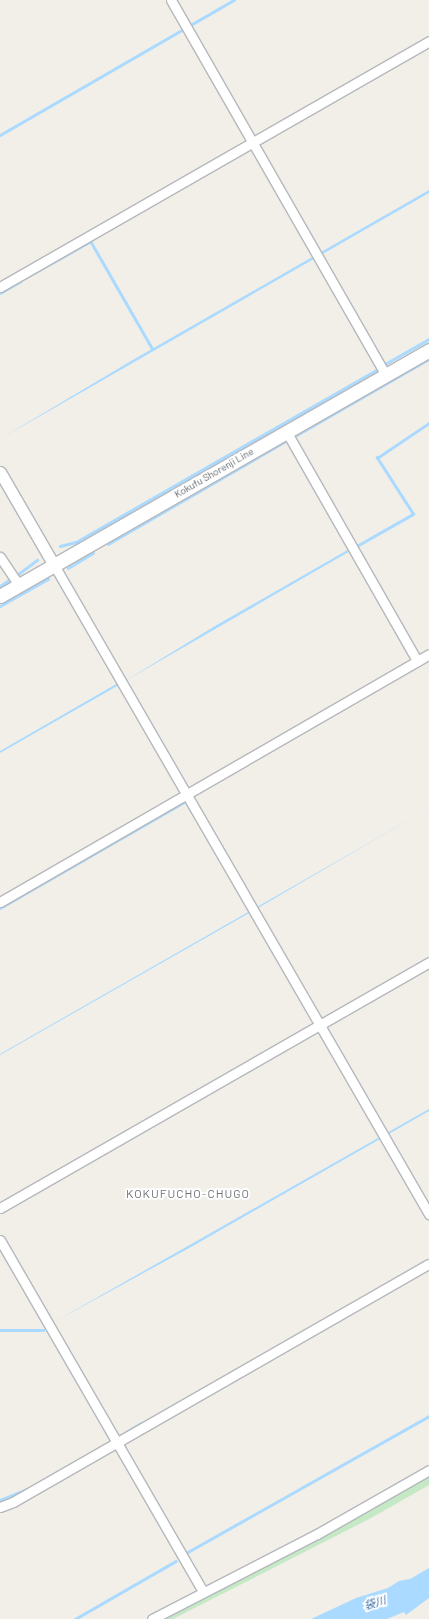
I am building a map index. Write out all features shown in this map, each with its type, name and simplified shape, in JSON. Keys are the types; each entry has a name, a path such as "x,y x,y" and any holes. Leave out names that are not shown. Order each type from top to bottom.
{"main road":[{"name":"Kokufu Shorenji Line","path":"0,596 429,350"}],"street":[{"path":"171,0 386,375"},
{"path":"0,288 429,41"},
{"path":"286,431 417,661"},
{"path":"0,472 429,1214"},
{"path":"0,557 19,586"},
{"path":"0,902 429,654"},
{"path":"0,1208 429,962"},
{"path":"0,1240 203,1592"},
{"path":"0,1507 13,1502 429,1264"},
{"path":"152,1619 317,1534 429,1470"}],"green space":[{"path":"429,1473 429,1485 371,1518 173,1619 155,1619"}],"water":[{"path":"429,190 429,193 0,439 131,361"},
{"path":"351,548 352,550 125,681 215,626"},
{"path":"118,683 119,685 0,753 0,751"},
{"path":"429,808 258,908 257,907 360,848"},
{"path":"250,911 251,912 0,1055 0,1054"},
{"path":"429,1109 429,1111 191,1247 54,1322"},
{"path":"0,1329 45,1329 45,1332 0,1332"},
{"name":"袋川","path":"429,1568 429,1598 406,1615 404,1612 387,1619 311,1619 356,1598 388,1588 399,1581 410,1579"}],"waterway":[{"path":"0,135 234,0"},
{"path":"90,240 152,348"},
{"path":"25,278 91,241"},
{"path":"0,293 21,281"},
{"path":"385,364 429,339"},
{"path":"295,436 429,359"},
{"path":"60,546 76,542 378,369"},
{"path":"355,547 413,514 377,458 429,423"},
{"path":"108,544 284,442"},
{"path":"68,568 93,553"},
{"path":"17,575 37,560"},
{"path":"0,606 48,579"},
{"path":"0,586 9,580"},
{"path":"254,760 261,756"},
{"path":"0,908 184,802"},
{"path":"186,1553 429,1416"},
{"path":"118,1437 140,1424"},
{"path":"0,1500 27,1489"},
{"path":"75,1619 176,1561"}],"district":[{"name":"KOKUFUCHO-CHUGO","path":"188,1194"}]}
